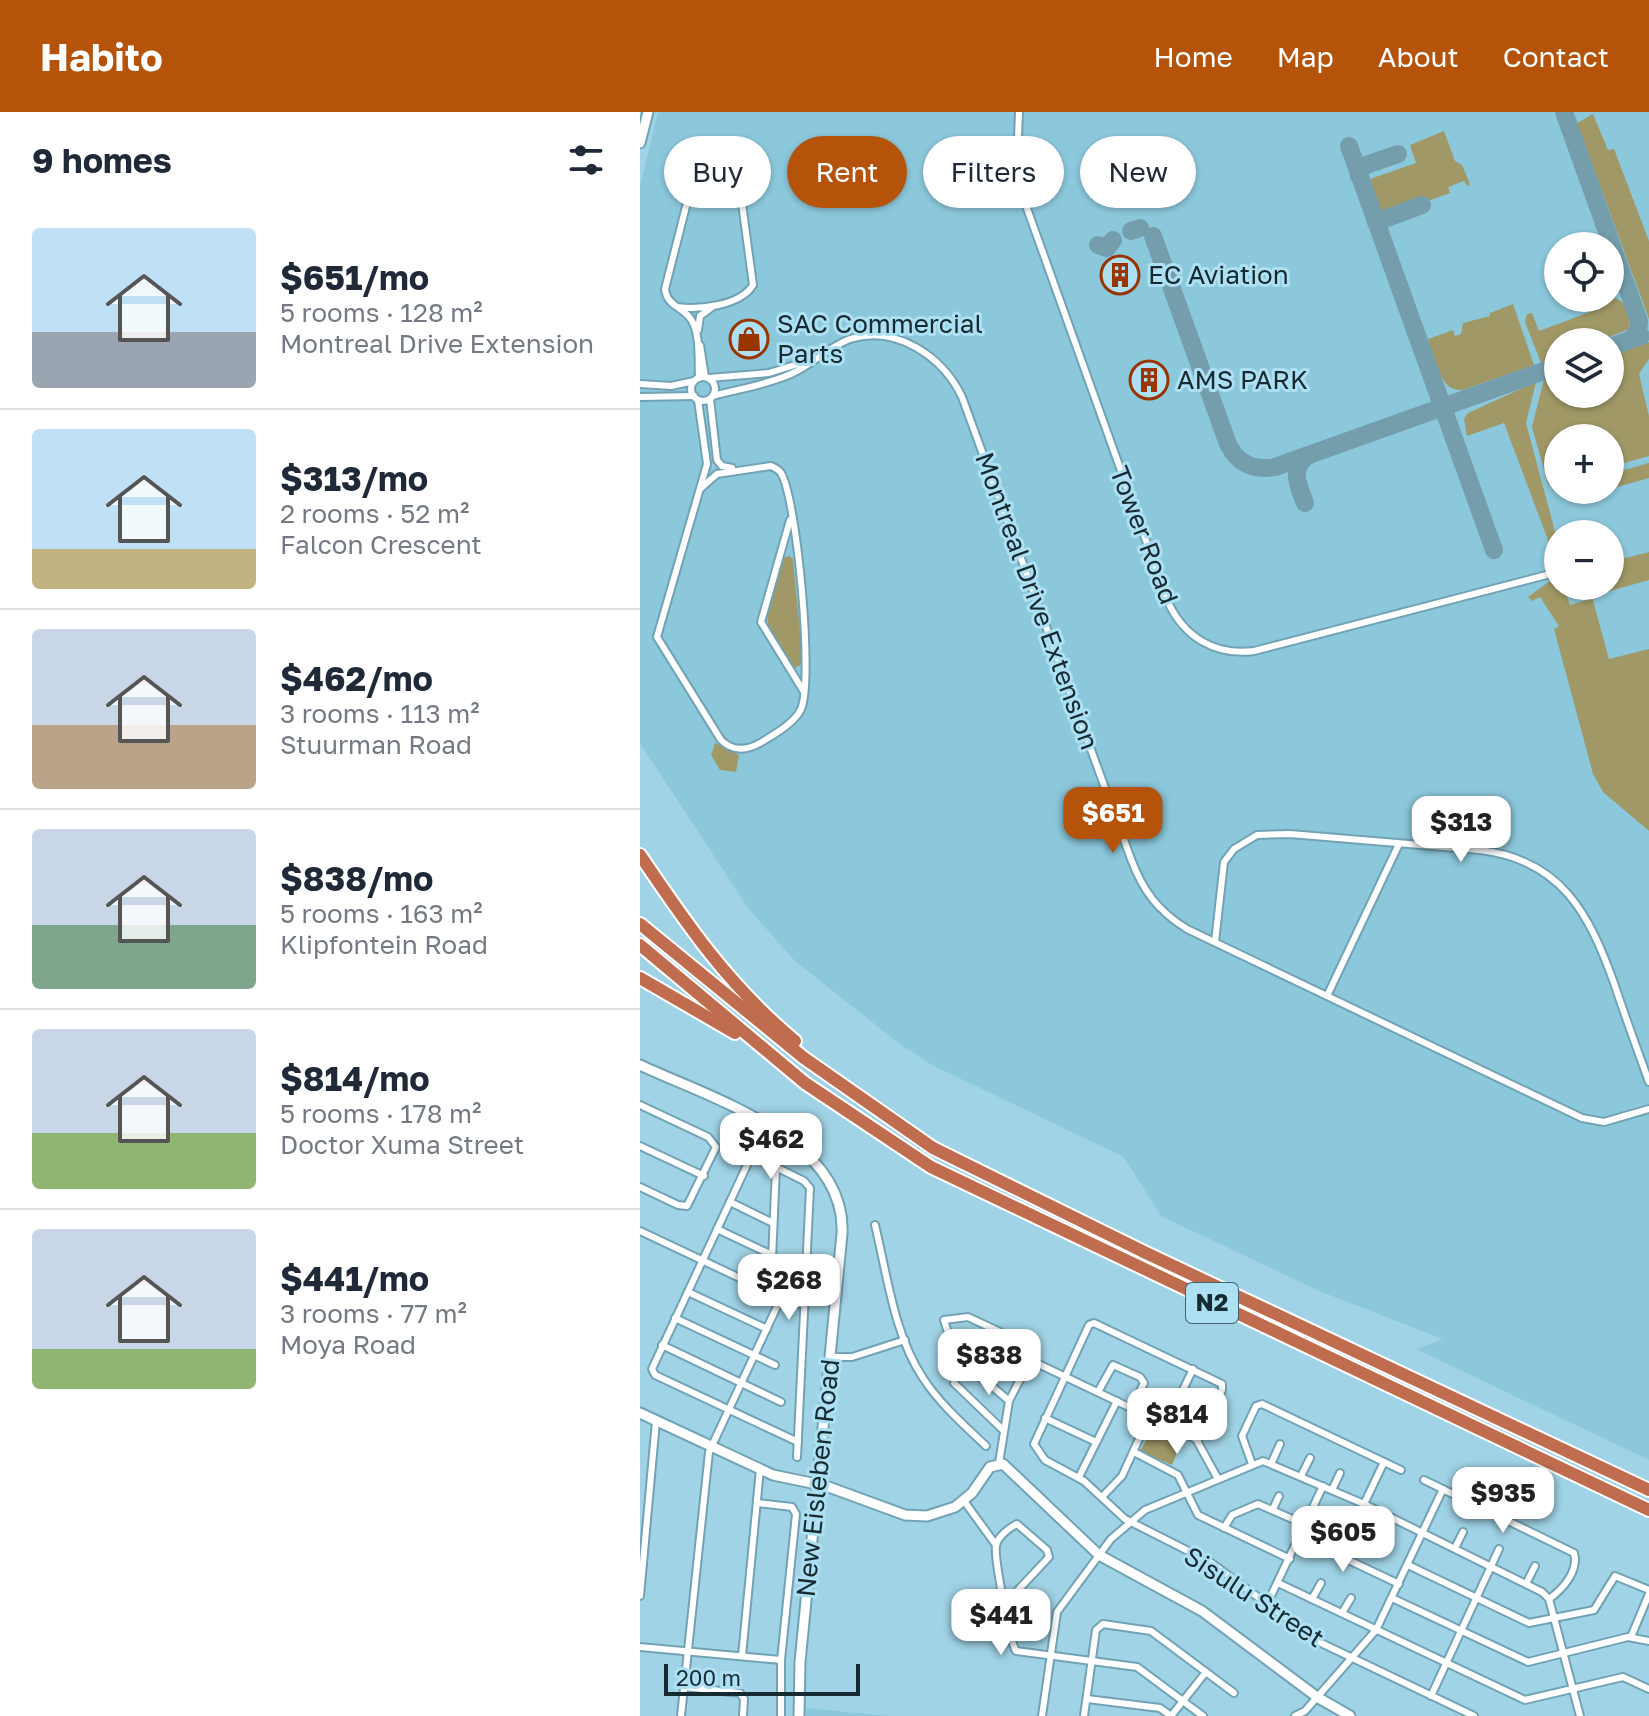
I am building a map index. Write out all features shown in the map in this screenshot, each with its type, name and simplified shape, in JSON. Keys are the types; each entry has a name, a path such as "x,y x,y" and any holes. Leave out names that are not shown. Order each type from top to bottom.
{"highway":[{"path":"640,855 696,938 731,982 779,1027 859,1091 868,1107"},
{"name":"N2","path":"640,924 868,1107 933,1148 1649,1490"},
{"name":"N2","path":"640,945 791,1071 869,1129 957,1182 1649,1510"},
{"path":"640,978 710,1017 791,1071"}],"street":[{"path":"640,143 648,112"},
{"name":"Tower Road","path":"1019,112 1017,163 1031,223 1168,602 1183,628 1215,648 1254,651 1544,576"},
{"path":"677,307 716,305 745,295 754,278 738,179 727,167 699,169 692,179 666,283 667,298 694,325 702,378 715,386 711,398 717,460 722,466 740,469"},
{"path":"702,378 698,320 716,305"},
{"name":"Montreal Drive Extension","path":"696,398 711,398 782,378 849,340 890,338 921,350 950,376 973,424 1137,874 1150,898 1171,919 1215,942 1590,1121 1604,1122 1649,1109"},
{"name":"Montreal Drive Extension","path":"640,384 671,386 702,378 769,373 815,359"},
{"path":"700,489 717,474 766,465 780,471 791,516 806,639 805,693 801,709 792,721 758,744 734,748 721,740 663,650 657,627 707,458 696,398 691,387 702,378"},
{"path":"640,397 696,398"},
{"path":"791,516 761,622 805,693"},
{"path":"1215,942 1221,870 1229,854 1246,839 1269,833 1506,856 1543,873 1574,898 1601,944 1649,1082"},
{"path":"1327,996 1399,844"},
{"name":"New Eisleben Road","path":"640,1065 784,1135 807,1151 823,1169 835,1192 843,1226 800,1662 799,1716"},
{"path":"640,1105 708,1137 716,1147 687,1206 678,1205 640,1187"},
{"path":"640,1146 704,1176"},
{"path":"797,1457 798,1442 804,1304 810,1188 804,1181 753,1151 652,1365 655,1375 798,1442"},
{"path":"762,1288 772,1255 776,1167"},
{"path":"730,1202 773,1223"},
{"path":"875,1225 905,1340 916,1367 934,1394 986,1446"},
{"path":"717,1229 772,1255"},
{"path":"640,1231 781,1298 804,1304"},
{"path":"688,1292 767,1329"},
{"path":"681,1716 711,1446 781,1298"},
{"path":"999,1463 1009,1401 1030,1360 1032,1347 963,1316 944,1320 953,1348 961,1359 1009,1401"},
{"path":"675,1318 775,1365"},
{"name":"Sisulu Street","path":"1193,1369 1094,1323 1035,1440 1038,1453 1079,1477 1129,1520 1210,1562 1319,1642 1474,1716"},
{"path":"830,1357 852,1357 905,1340"},
{"path":"662,1345 781,1402"},
{"path":"1030,1360 1198,1440 1218,1479"},
{"path":"1098,1392 1113,1365 1140,1377 1144,1383 1132,1408"},
{"path":"1166,1425 1193,1369 1223,1387 1198,1440"},
{"path":"954,1383 1004,1431"},
{"path":"1079,1477 1117,1401"},
{"path":"1252,1464 1242,1436 1260,1404 1401,1470"},
{"path":"640,1413 781,1478 817,1484 892,1511 916,1516 945,1511 964,1501 990,1467 999,1463 1009,1467 1099,1555 1202,1611 1317,1697 1350,1716"},
{"path":"1102,1497 1122,1476 1149,1417"},
{"path":"1045,1418 1096,1442"},
{"path":"640,1595 643,1535 656,1421"},
{"path":"1272,1462 1280,1444"},
{"path":"1134,1452 1175,1472 1198,1515 1290,1559"},
{"path":"1301,1476 1310,1458"},
{"path":"1042,1716 1061,1604 1129,1520 1252,1464 1272,1462 1493,1565 1527,1582 1549,1599 1580,1716"},
{"path":"1364,1504 1384,1462"},
{"path":"742,1656 760,1469"},
{"path":"1332,1490 1340,1473"},
{"path":"640,1475 651,1480"},
{"path":"1424,1480 1574,1553 1576,1561 1566,1584 1549,1599"},
{"path":"1267,1604 1323,1486"},
{"path":"1295,1716 1317,1697 1376,1630 1443,1489"},
{"path":"1273,1509 1279,1496"},
{"path":"964,1501 996,1545 1014,1649 1137,1667 1203,1716"},
{"path":"757,1503 792,1507 796,1514 781,1660 781,1716"},
{"path":"1224,1528 1232,1515 1255,1505 1273,1509 1306,1525"},
{"path":"996,1545 1017,1524 1047,1550 1049,1557 1005,1604"},
{"path":"1455,1548 1463,1532"},
{"path":"1300,1537 1399,1584"},
{"path":"1431,1696 1499,1549"},
{"path":"1408,1565 1531,1624 1596,1609 1615,1576 1649,1592 1631,1637"},
{"path":"1527,1582 1535,1566"},
{"path":"1278,1583 1525,1700 1623,1677 1649,1689"},
{"path":"1312,1599 1321,1583"},
{"path":"1342,1613 1351,1598"},
{"path":"1392,1598 1528,1662 1631,1637 1649,1641"},
{"path":"1084,1716 1097,1627 1108,1624 1151,1631 1234,1693"},
{"path":"640,1647 781,1660"},
{"path":"1087,1699 1160,1708 1171,1716 1206,1672"},
{"path":"684,1687 740,1693 744,1699 743,1716"}],"shaded area":[{"path":"658,112 1649,112 1649,1460 1416,1349 1443,1339 1319,1291 1161,1216 1124,1157 932,1065 900,1044 795,961 748,908 640,743 640,186"},
{"path":"1593,114 1608,150 1614,149 1649,241 1649,319 1624,251 1624,232 1617,232 1577,123"},
{"path":"1444,131 1455,161 1462,165 1470,184 1467,186 1464,181 1448,187 1450,193 1383,217 1370,179 1416,163 1410,145"},
{"path":"1513,304 1534,365 1463,390 1448,386 1439,372 1428,339 1453,330 1455,336 1461,334 1463,323 1490,316 1490,313"},
{"path":"1624,306 1630,320 1629,329 1624,331 1624,328 1547,328 1590,312 1624,312"},
{"path":"1532,313 1539,331 1544,329 1544,362 1541,363 1525,322 1527,314"},
{"path":"1649,342 1649,359 1639,374 1649,416 1649,456 1624,463 1624,424 1544,424 1544,470 1532,427 1544,379 1544,408 1624,408 1624,351"},
{"path":"1536,382 1526,423 1544,490 1544,504 1548,504 1552,520 1544,520 1544,529 1504,423 1467,436 1464,419 1468,413"},
{"path":"1649,463 1649,478 1624,485 1624,470"},
{"path":"1649,552 1649,580 1624,587 1624,558"},
{"path":"789,556 793,559 803,663 795,668 773,642 768,616 783,558"},
{"path":"1544,585 1544,600 1568,600 1570,605 1593,600 1609,659 1649,649 1649,831 1603,792 1593,774 1554,629 1559,626 1540,597 1532,601 1528,597"},
{"path":"715,743 739,755 736,772 720,770 711,755"},
{"path":"1156,1424 1183,1438 1172,1465 1140,1451"},
{"path":"806,1708 888,1716 806,1716"}],"taxiway":[{"path":"1564,112 1639,321 1638,332 1631,339"},
{"path":"1349,146 1494,550"},
{"path":"1359,176 1363,166 1398,154"},
{"path":"1376,222 1422,205"},
{"path":"1131,231 1140,228"},
{"path":"1153,236 1228,444 1236,456 1247,464 1275,467 1544,371"},
{"path":"1098,245 1107,248 1113,240"},
{"path":"1624,342 1641,336"},
{"path":"1305,503 1297,471 1309,455"}],"place":[{"name":"EC Aviation","path":"1120,275"},
{"name":"SAC Commercial Parts","path":"749,339"},
{"name":"AMS PARK","path":"1149,380"}]}
